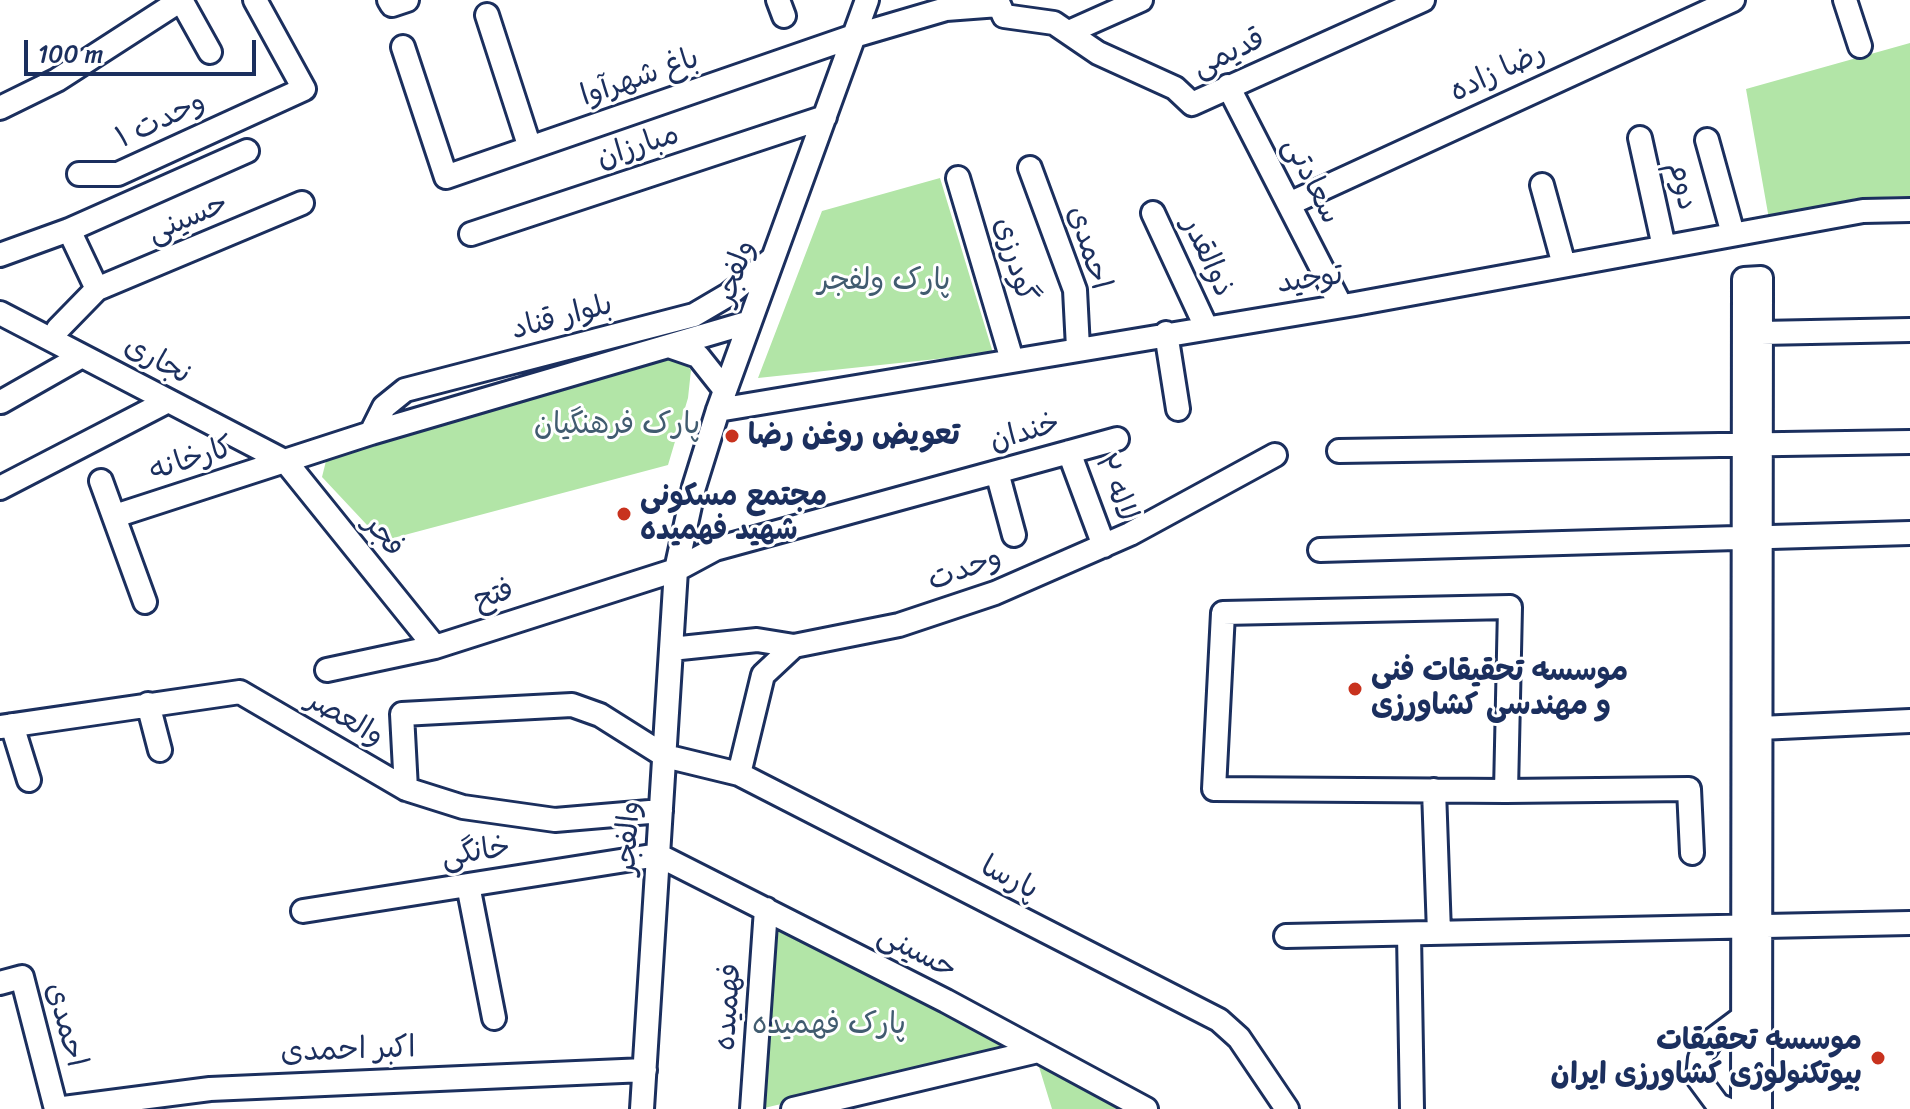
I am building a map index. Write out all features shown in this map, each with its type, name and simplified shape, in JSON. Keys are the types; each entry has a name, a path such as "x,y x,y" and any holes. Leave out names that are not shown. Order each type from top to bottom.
{"street":[{"path":"0,108 57,80 181,0 210,52"},
{"name":"وحدت ۱","path":"79,174 118,174 304,89 255,0"},
{"name":"ولفجر","path":"676,570 694,487 721,400 867,0"},
{"path":"998,2 1004,16 1054,23 1069,32 1141,0"},
{"name":"قدیمی","path":"1069,32 1098,53 1175,88 1192,104 1423,0"},
{"name":"رضا زاده","path":"1289,204 1733,0"},
{"path":"1845,0 1860,46"},
{"name":"باغ شهرآوا","path":"403,47 446,177 854,36 946,9 998,2"},
{"path":"487,15 530,148"},
{"name":"سعادتی","path":"1228,86 1340,304"},
{"name":"مبارزان","path":"471,234 825,117"},
{"name":"دوم","path":"1640,138 1664,247"},
{"path":"1707,140 1733,234"},
{"path":"0,255 69,230 247,151"},
{"name":"احمدی","path":"1030,168 1075,290 1078,348"},
{"name":"گودرزی","path":"958,178 1012,360"},
{"path":"1542,185 1564,265"},
{"name":"حسینی","path":"97,289 302,203"},
{"name":"توحید","path":"721,400 1012,360 1863,211 1910,210"},
{"name":"ذوالقدر","path":"1153,213 1206,327"},
{"path":"58,329 97,289 69,230"},
{"name":"بلوار قناد","path":"371,433 384,407 405,390 694,315 728,295 773,258"},
{"path":"1752,445 1761,333 1761,278 1744,279 1752,445 1752,926 1760,1109"},
{"name":"نجاری","path":"0,313 286,462"},
{"name":"بلوار قناد","path":"286,462 371,433 750,322"},
{"path":"1761,333 1910,330"},
{"path":"1166,333 1178,409"},
{"path":"668,346 698,356 721,400"},
{"path":"1,402 82,356"},
{"path":"0,488 168,401"},
{"name":"خندان","path":"676,570 715,549 1117,439"},
{"path":"1339,451 1910,442"},
{"name":"لاله ۲","path":"1069,452 1104,546"},
{"name":"وحدت","path":"794,646 899,625 995,593 1104,546 1275,455"},
{"name":"کارخانه","path":"115,516 286,462"},
{"name":"فجر","path":"286,462 435,647"},
{"path":"997,472 1014,535"},
{"path":"101,481 145,602"},
{"path":"1320,550 1910,533"},
{"path":"1743,1109 1743,1017 1752,926 1760,728 1752,536"},
{"name":"فتح","path":"327,670 435,647 676,570"},
{"name":"والفجر","path":"642,1109 676,570"},
{"path":"1506,791 1510,607 1223,613 1214,789 1506,791 1689,789 1692,853"},
{"path":"671,649 757,640 794,646"},
{"path":"739,774 763,675 794,646"},
{"name":"والعصر","path":"6,726 240,692 406,789 463,807 555,820 661,811"},
{"path":"148,704 160,750"},
{"name":"پارسا","path":"406,789 402,714 572,705 600,715 665,756 739,774 1219,1020 1239,1038 1287,1109"},
{"path":"1760,728 1910,721"},
{"path":"6,726 29,780"},
{"path":"1434,790 1439,933"},
{"name":"حسینی","path":"658,855 1146,1109"},
{"name":"خانگی","path":"303,911 658,855"},
{"path":"468,885 494,1018"},
{"name":"فهمیده","path":"752,1109 766,909"},
{"path":"1286,936 1910,923"},
{"path":"1409,934 1412,1109"},
{"name":"احمدی","path":"0,983 22,977 56,1109"},
{"path":"1727,1109 1718,1105 1698,1078 1700,1058 1711,1041 1743,1017"},
{"path":"793,1109 1038,1051"},
{"name":"اکبر احمدی","path":"56,1109 645,1070"}],"green space":[{"path":"1910,43 1910,196 1857,198 1769,219 1746,89"},
{"name":"پارک ولفجر","path":"940,178 993,353 758,378 822,211"},
{"name":"پارک فرهنگیان","path":"661,358 683,362 691,370 688,398 668,465 382,541 322,477 326,461 337,456"},
{"name":"پارک فهمیده","path":"773,923 1019,1048 760,1109"},
{"path":"1036,1057 1136,1109 1052,1109"}],"place":[{"name":"تعویض روغن رضا","path":"732,436"},
{"name":"مجتمع مسکونی شهید فهمیده","path":"624,514"},
{"name":"موسسه تحقیقات فنی و مهندسی کشاورزی","path":"1355,689"},
{"name":"موسسه تحقیقات بیوتکنولوژی کشاورزی ایران","path":"1878,1058"}]}
